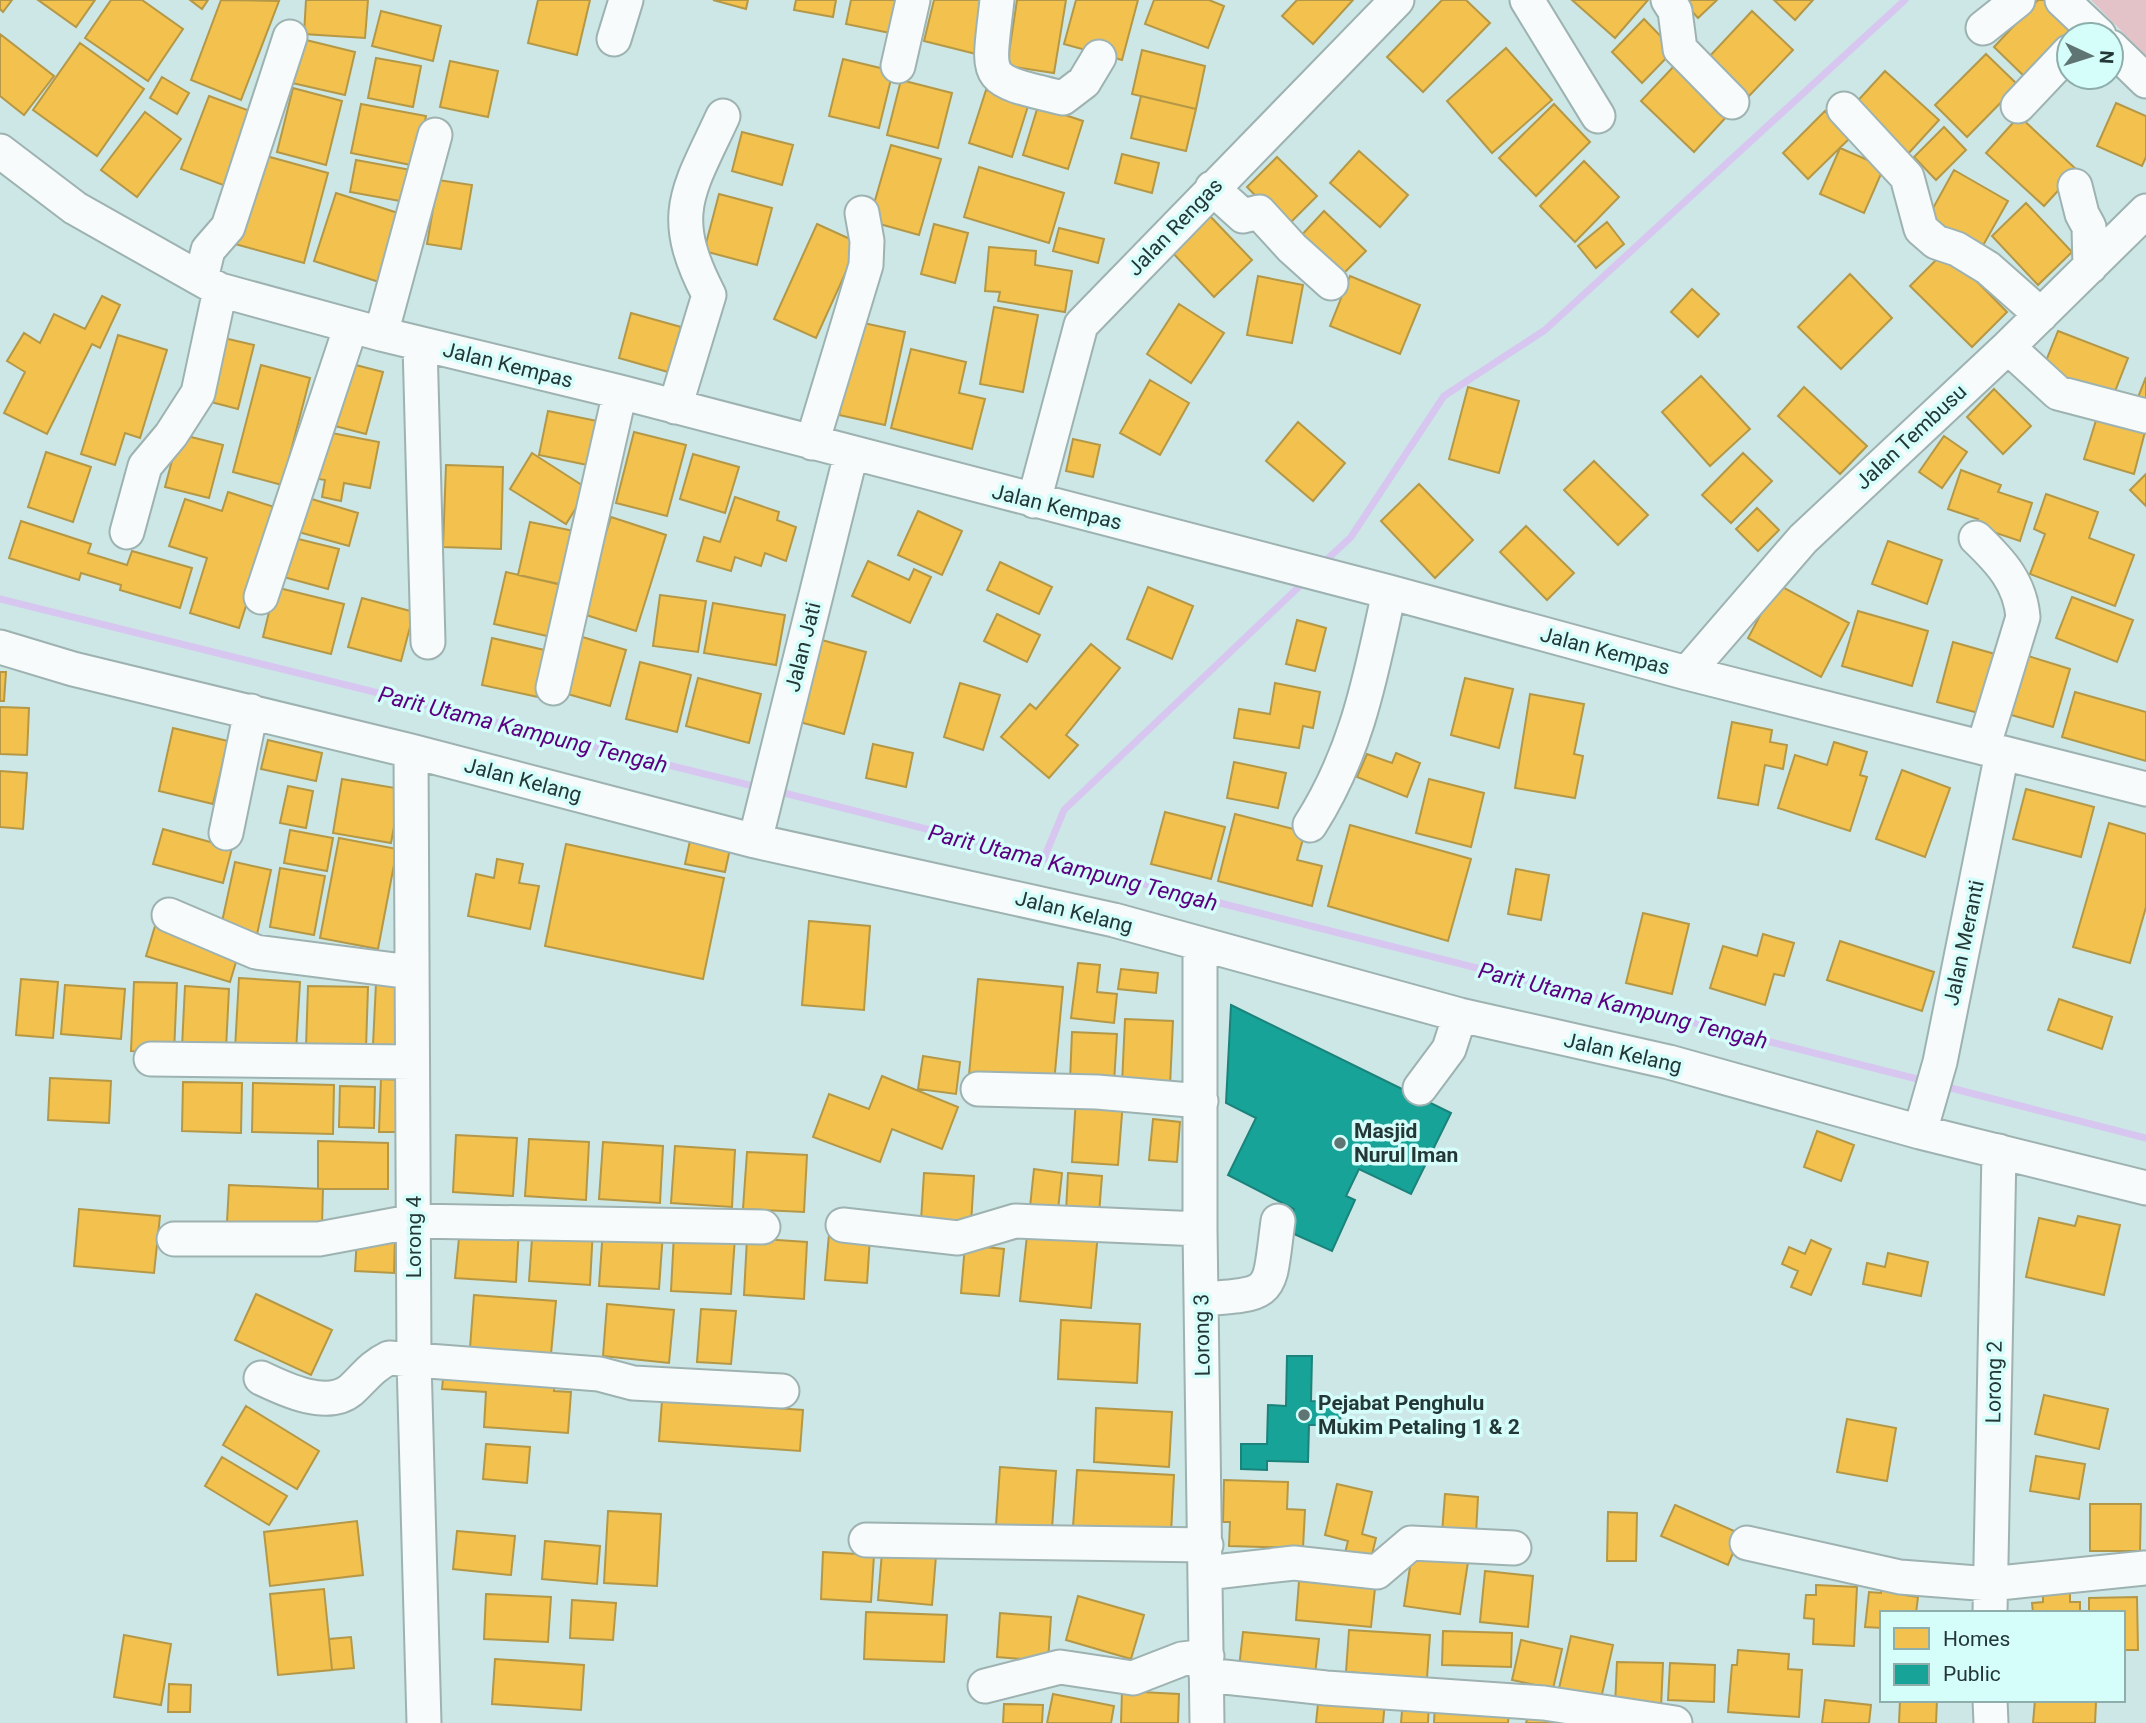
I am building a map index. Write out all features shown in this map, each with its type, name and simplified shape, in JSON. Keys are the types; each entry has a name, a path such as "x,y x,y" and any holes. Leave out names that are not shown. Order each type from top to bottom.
{"street":[{"path":"614,39 626,0"},
{"path":"898,66 913,0"},
{"path":"997,0 990,62 995,76 1008,85 1063,98 1084,82 1099,57"},
{"name":"Jalan Rengas","path":"1034,501 1081,325 1397,0"},
{"path":"1527,0 1598,116"},
{"path":"1668,0 1675,10 1680,50 1732,102"},
{"path":"1983,28 2018,0"},
{"path":"2062,0 2082,21"},
{"path":"127,532 145,466 171,435 198,393 211,284 208,250 228,227 290,37"},
{"path":"2125,62 2146,81"},
{"path":"2018,106 2055,67"},
{"path":"1844,109 1907,177 1921,229 1936,242 1957,249 1988,268 2041,315"},
{"path":"675,407 709,295 693,264 685,229 687,195 723,116"},
{"path":"261,597 366,330 435,135"},
{"name":"Jalan Kempas","path":"0,151 75,208 211,284 366,330 620,392 850,454 1389,592 1687,673 2146,789"},
{"path":"2076,186 2082,214 2089,228 2090,267"},
{"path":"1212,188 1243,216 1259,212 1292,248 1331,283"},
{"name":"Jalan Tembusu","path":"1687,673 1803,539 2008,347 2146,211"},
{"path":"812,443 866,265 867,240 862,213"},
{"path":"420,344 428,642"},
{"path":"2008,347 2058,393 2146,416"},
{"path":"553,688 620,392"},
{"name":"Jalan Jati","path":"755,841 850,454"},
{"name":"Jalan Meranti","path":"1924,1122 1940,1062 1993,750 2023,617 2022,603 2010,576 1976,538"},
{"path":"1310,825 1334,788 1365,705 1389,592"},
{"name":"Jalan Kelang","path":"0,647 74,669 411,751 755,841 1114,920 1200,946 1460,1015 1924,1122 1999,1151 2146,1188"},
{"path":"226,833 251,711"},
{"name":"Lorong 4","path":"411,751 414,1361 424,1723"},
{"path":"169,915 256,952 411,971"},
{"name":"Lorong 3","path":"1200,946 1200,1229 1207,1723"},
{"path":"1420,1088 1449,1049 1460,1015"},
{"path":"151,1059 412,1062"},
{"path":"978,1089 1097,1093 1201,1101"},
{"name":"Lorong 2","path":"1990,1598 1999,1151"},
{"path":"174,1239 319,1239 415,1221 763,1227"},
{"path":"843,1225 958,1238 1015,1221 1200,1229"},
{"path":"1201,1299 1249,1296 1264,1288 1271,1269 1278,1221"},
{"path":"261,1378 299,1395 319,1398 349,1392 374,1365 389,1358 599,1374 633,1383 782,1391"},
{"path":"866,1540 1294,1563 1377,1572 1411,1543 1514,1548"},
{"path":"1747,1543 1990,1598 2145,1568"},
{"path":"985,1686 1060,1667 1133,1678 1182,1659 1326,1688 1544,1703 1675,1723"},
{"path":"1990,1702 1990,1723"}],"shaded area":[{"path":"2091,0 2146,0 2146,56 2125,35 2125,21 2112,21"}],"building: Homes":[{"path":"0,0 12,0 3,12 0,9"},
{"path":"38,0 95,0 76,27"},
{"path":"111,0 142,0 183,29 148,81 85,38"},
{"path":"190,0 208,0 202,9"},
{"path":"221,0 279,1 241,100 191,80"},
{"path":"306,0 368,0 365,38 304,34"},
{"path":"538,0 590,0 577,55 528,43"},
{"path":"713,0 748,0 746,9"},
{"path":"796,0 836,0 833,17 794,10"},
{"path":"851,0 903,0 895,34 846,24"},
{"path":"934,0 989,0 976,54 924,41"},
{"path":"1017,0 1066,0 1054,73 1007,66"},
{"path":"1076,0 1138,0 1122,60 1064,44"},
{"path":"1154,0 1209,0 1224,6 1208,48 1145,24"},
{"path":"1297,0 1353,0 1313,44 1282,16"},
{"path":"1442,0 1466,0 1490,23 1423,92 1387,57"},
{"path":"1572,0 1648,0 1615,38"},
{"path":"1682,0 1717,0 1698,18"},
{"path":"1774,0 1813,0 1795,20"},
{"path":"2038,0 2045,0 2068,21 2055,21 2055,50 2028,80 1994,47"},
{"path":"381,11 441,26 433,61 372,46"},
{"path":"1752,11 1793,50 1748,97 1708,58"},
{"path":"1644,19 1674,50 1642,83 1612,52"},
{"path":"0,34 54,76 24,115 0,96"},
{"path":"302,39 355,52 345,95 292,83"},
{"path":"80,43 144,89 97,156 33,110"},
{"path":"1506,48 1552,100 1492,153 1447,101"},
{"path":"1142,50 1205,66 1196,109 1132,94"},
{"path":"1986,54 2018,85 1967,137 1935,105"},
{"path":"376,58 421,66 413,107 368,98"},
{"path":"843,59 893,71 879,128 829,116"},
{"path":"450,61 498,71 488,117 440,107"},
{"path":"1676,64 1729,114 1694,152 1641,101"},
{"path":"1885,71 1939,120 1907,155 1853,106"},
{"path":"162,77 189,93 177,114 150,98"},
{"path":"901,80 952,93 938,148 887,135"},
{"path":"293,88 342,101 326,165 277,152"},
{"path":"986,90 1029,103 1012,157 969,143"},
{"path":"209,96 258,114 231,188 181,169"},
{"path":"1141,96 1196,109 1186,151 1131,138"},
{"path":"2116,103 2146,116 2146,157 2142,166 2097,146"},
{"path":"361,104 426,116 416,166 351,153"},
{"path":"1554,104 1590,142 1536,196 1499,158"},
{"path":"1038,106 1083,121 1068,169 1023,155"},
{"path":"1825,111 1851,137 1808,179 1783,153"},
{"path":"145,112 181,139 137,197 101,170"},
{"path":"2019,116 2077,170 2044,206 1986,153"},
{"path":"1944,127 1966,150 1936,180 1914,157"},
{"path":"742,132 793,145 782,185 732,171"},
{"path":"891,145 941,159 919,235 869,221"},
{"path":"1840,148 1884,167 1864,213 1820,194"},
{"path":"1359,151 1408,195 1380,227 1330,183"},
{"path":"259,154 328,173 304,263 235,244"},
{"path":"1122,154 1159,163 1152,193 1115,183"},
{"path":"1277,157 1317,196 1286,227 1247,187"},
{"path":"356,160 411,170 406,202 350,192"},
{"path":"1584,161 1619,197 1575,242 1540,206"},
{"path":"979,167 1064,193 1049,243 964,217"},
{"path":"1954,170 2008,201 1981,249 1927,219"},
{"path":"438,180 472,185 461,249 427,244"},
{"path":"336,193 401,214 379,282 314,261"},
{"path":"719,194 772,208 757,265 704,251"},
{"path":"2026,203 2072,252 2038,285 1992,236"},
{"path":"1324,211 1366,251 1339,278 1298,239"},
{"path":"1209,215 1252,260 1214,297 1171,251"},
{"path":"1607,222 1624,244 1596,268 1578,246"},
{"path":"817,224 859,243 816,338 774,319"},
{"path":"934,224 968,233 955,283 921,274"},
{"path":"1059,228 1104,239 1098,263 1053,251"},
{"path":"989,247 1036,251 1035,265 1072,271 1065,312 998,301 1000,292 985,291"},
{"path":"1946,250 2007,312 1972,347 1910,286"},
{"path":"1850,274 1892,318 1841,369 1798,327"},
{"path":"1258,276 1303,285 1292,343 1247,335"},
{"path":"1350,276 1420,305 1400,354 1330,326"},
{"path":"1692,289 1719,314 1698,337 1671,312"},
{"path":"102,296 120,305 100,348 92,344 47,434 4,413 25,372 7,361 24,333 40,343 54,314 85,329"},
{"path":"1179,304 1224,333 1191,383 1147,354"},
{"path":"994,307 1038,315 1023,392 980,384"},
{"path":"631,313 681,327 668,372 619,358"},
{"path":"859,322 905,332 885,425 839,415"},
{"path":"2058,331 2128,358 2112,399 2042,371"},
{"path":"118,335 167,350 140,438 125,433 115,465 81,454"},
{"path":"224,338 254,345 238,409 207,401"},
{"path":"911,349 966,362 959,393 985,399 972,449 891,428"},
{"path":"348,363 383,372 366,434 331,425"},
{"path":"261,365 310,378 282,485 233,472"},
{"path":"1701,376 1750,429 1710,466 1662,412"},
{"path":"2146,377 2146,409 2135,405"},
{"path":"1150,380 1189,403 1160,455 1120,433"},
{"path":"1468,387 1519,401 1499,473 1449,459"},
{"path":"1804,387 1867,446 1840,474 1778,416"},
{"path":"1994,389 2031,426 2003,454 1967,417"},
{"path":"548,411 607,423 597,467 539,455"},
{"path":"2098,414 2146,428 2134,474 2084,459"},
{"path":"1298,422 1345,463 1313,501 1266,461"},
{"path":"321,431 379,442 370,488 344,483 341,501 322,497 325,480 313,478"},
{"path":"634,432 686,445 667,516 616,503"},
{"path":"179,434 223,445 209,498 165,487"},
{"path":"1944,436 1967,452 1942,488 1919,472"},
{"path":"1073,439 1100,445 1093,477 1066,471"},
{"path":"46,452 91,467 73,522 28,507"},
{"path":"532,453 588,489 566,524 510,489"},
{"path":"1743,453 1772,481 1731,523 1702,495"},
{"path":"693,454 739,467 725,513 680,499"},
{"path":"1594,461 1648,515 1618,545 1564,490"},
{"path":"446,465 503,467 501,549 443,547"},
{"path":"1961,470 2001,485 1998,492 2032,503 2020,541 1975,526 1978,519 1948,509"},
{"path":"2146,474 2146,506 2130,490"},
{"path":"1419,484 1473,540 1435,578 1381,521"},
{"path":"228,492 277,508 239,628 190,613 207,558 169,546 185,499 222,511"},
{"path":"2046,494 2098,512 2089,538 2134,555 2115,606 2030,574 2045,534 2034,529"},
{"path":"305,497 358,513 349,546 295,531"},
{"path":"735,497 779,512 777,520 796,527 786,561 765,553 761,566 735,557 731,571 697,561 704,537 720,542"},
{"path":"1757,508 1779,530 1758,551 1736,529"},
{"path":"918,511 962,531 942,575 898,555"},
{"path":"611,517 666,535 636,631 580,613"},
{"path":"21,521 91,544 88,553 127,565 132,551 192,568 180,608 120,590 121,585 81,573 79,580 9,558"},
{"path":"530,522 574,531 562,585 518,575"},
{"path":"1526,526 1574,573 1547,600 1500,552"},
{"path":"290,537 339,549 328,589 280,576"},
{"path":"1888,541 1942,560 1927,604 1872,584"},
{"path":"868,561 909,580 914,569 931,577 910,623 852,596"},
{"path":"1000,562 1052,587 1039,614 987,590"},
{"path":"506,572 568,586 556,638 494,624"},
{"path":"1777,584 1849,623 1821,677 1748,638"},
{"path":"275,587 344,604 331,654 263,637"},
{"path":"1148,587 1193,606 1172,659 1127,639"},
{"path":"660,595 706,601 698,652 653,646"},
{"path":"2072,597 2133,620 2117,662 2056,638"},
{"path":"362,598 414,612 401,661 348,647"},
{"path":"713,603 785,615 776,665 704,653"},
{"path":"1858,611 1928,631 1912,686 1842,666"},
{"path":"997,614 1040,635 1027,662 984,641"},
{"path":"1297,620 1326,628 1315,671 1286,664"},
{"path":"579,636 626,650 610,706 564,693"},
{"path":"492,638 549,651 538,697 482,685"},
{"path":"818,639 866,652 844,734 796,721"},
{"path":"1953,642 2002,656 1986,715 1937,702"},
{"path":"1091,644 1120,668 1066,735 1078,745 1049,778 1001,737 1030,704 1036,709"},
{"path":"2025,655 2070,669 2053,727 2008,714"},
{"path":"640,662 691,675 677,732 626,719"},
{"path":"0,672 6,672 4,701 0,701"},
{"path":"698,678 761,694 749,743 686,726"},
{"path":"1465,678 1513,689 1499,748 1451,735"},
{"path":"960,683 1000,695 983,750 944,737"},
{"path":"1275,683 1320,692 1313,728 1303,726 1299,748 1234,738 1239,709 1270,714"},
{"path":"2075,692 2146,712 2146,761 2062,737"},
{"path":"1530,694 1584,704 1574,754 1583,756 1575,798 1515,788"},
{"path":"0,707 29,708 27,755 0,754"},
{"path":"1732,722 1772,730 1770,742 1787,745 1783,769 1765,765 1758,805 1718,798"},
{"path":"173,728 228,741 213,804 159,791"},
{"path":"268,740 322,753 316,781 261,769"},
{"path":"1834,742 1867,752 1860,775 1867,777 1850,831 1778,808 1795,755 1827,765"},
{"path":"873,744 913,753 906,787 866,778"},
{"path":"1396,753 1420,763 1407,797 1357,777 1367,754 1392,763"},
{"path":"1234,762 1286,773 1278,808 1227,798"},
{"path":"1902,770 1950,788 1925,857 1876,839"},
{"path":"0,771 27,773 23,829 0,827"},
{"path":"342,779 401,789 391,843 333,833"},
{"path":"1429,779 1484,793 1471,847 1416,833"},
{"path":"288,786 313,791 306,828 280,823"},
{"path":"2026,789 2094,807 2081,857 2013,839"},
{"path":"1165,812 1225,827 1211,879 1151,864"},
{"path":"1235,814 1305,832 1297,860 1322,866 1312,906 1218,881"},
{"path":"2109,823 2146,834 2146,907 2130,963 2073,947"},
{"path":"1350,825 1471,859 1448,941 1328,906"},
{"path":"163,829 232,848 223,883 153,864"},
{"path":"290,830 333,838 327,871 284,863"},
{"path":"691,836 731,844 725,872 685,864"},
{"path":"339,838 397,849 378,949 320,938"},
{"path":"566,844 724,878 703,979 545,946"},
{"path":"497,859 523,864 519,883 539,886 530,929 468,916 476,874 494,878"},
{"path":"235,862 271,870 256,939 220,931"},
{"path":"280,868 325,876 314,935 270,927"},
{"path":"1516,869 1549,875 1541,920 1508,914"},
{"path":"1643,913 1689,924 1672,994 1626,983"},
{"path":"809,921 870,926 864,1010 802,1005"},
{"path":"155,926 239,952 230,982 146,956"},
{"path":"1763,934 1794,943 1784,976 1774,974 1765,1005 1710,988 1723,946 1757,956"},
{"path":"1840,941 1934,972 1922,1011 1827,980"},
{"path":"1078,963 1100,965 1097,992 1117,994 1114,1023 1071,1018"},
{"path":"1121,969 1158,973 1156,993 1118,989"},
{"path":"239,978 300,982 296,1052 235,1049"},
{"path":"21,979 58,982 53,1038 16,1035"},
{"path":"978,979 1063,987 1054,1083 969,1075"},
{"path":"134,982 177,983 174,1053 131,1051"},
{"path":"376,983 401,984 399,1046 373,1045"},
{"path":"65,985 125,989 121,1039 61,1034"},
{"path":"185,986 229,989 226,1049 182,1047"},
{"path":"308,986 368,987 366,1049 306,1047"},
{"path":"2059,999 2112,1017 2102,1049 2048,1030"},
{"path":"1125,1019 1173,1021 1170,1086 1122,1084"},
{"path":"1072,1032 1117,1034 1114,1083 1070,1081"},
{"path":"923,1056 960,1062 956,1094 918,1089"},
{"path":"882,1076 958,1107 942,1149 892,1129 880,1162 813,1137 829,1094 869,1109"},
{"path":"50,1078 111,1081 109,1123 48,1120"},
{"path":"381,1079 402,1080 401,1132 379,1132"},
{"path":"183,1082 242,1083 241,1133 182,1131"},
{"path":"253,1083 334,1085 333,1134 252,1132"},
{"path":"340,1086 375,1087 374,1128 339,1127"},
{"path":"1076,1098 1123,1101 1118,1165 1072,1162"},
{"path":"1153,1119 1180,1122 1177,1162 1149,1160"},
{"path":"1817,1131 1854,1145 1841,1181 1804,1167"},
{"path":"456,1135 517,1138 513,1196 453,1192"},
{"path":"529,1139 589,1142 586,1200 525,1196"},
{"path":"318,1141 388,1143 388,1189 318,1189"},
{"path":"603,1142 663,1146 660,1203 599,1199"},
{"path":"675,1146 735,1150 732,1207 671,1203"},
{"path":"747,1152 807,1155 804,1212 743,1209"},
{"path":"1034,1169 1062,1173 1058,1210 1030,1207"},
{"path":"924,1173 974,1176 971,1224 921,1221"},
{"path":"1068,1173 1102,1176 1099,1214 1066,1212"},
{"path":"229,1185 323,1189 322,1226 227,1222"},
{"path":"79,1209 160,1216 154,1273 74,1266"},
{"path":"2078,1216 2120,1225 2104,1295 2026,1277 2039,1218 2075,1226"},
{"path":"533,1224 593,1228 590,1285 529,1281"},
{"path":"1028,1226 1098,1233 1091,1308 1020,1301"},
{"path":"460,1228 519,1228 516,1282 455,1278"},
{"path":"603,1229 663,1232 659,1289 599,1286"},
{"path":"674,1234 735,1237 731,1294 671,1291"},
{"path":"829,1234 870,1237 867,1283 825,1280"},
{"path":"357,1237 395,1239 394,1273 355,1271"},
{"path":"747,1238 807,1242 804,1299 744,1295"},
{"path":"1811,1240 1831,1249 1811,1295 1791,1287 1798,1271 1782,1264 1789,1247 1805,1254"},
{"path":"965,1245 1004,1249 999,1296 961,1293"},
{"path":"1888,1253 1928,1262 1921,1296 1863,1284 1867,1263 1885,1267"},
{"path":"256,1294 332,1330 311,1375 235,1340"},
{"path":"474,1295 556,1301 551,1354 470,1348"},
{"path":"607,1304 674,1310 669,1363 603,1356"},
{"path":"701,1309 736,1311 731,1364 697,1362"},
{"path":"1061,1320 1140,1324 1137,1383 1058,1379"},
{"path":"444,1369 555,1376 554,1391 571,1392 568,1433 484,1427 486,1392 442,1389"},
{"path":"2044,1395 2108,1409 2099,1449 2035,1434"},
{"path":"662,1400 803,1410 800,1451 659,1441"},
{"path":"246,1406 319,1451 297,1489 223,1445"},
{"path":"1096,1408 1172,1412 1169,1467 1094,1462"},
{"path":"1847,1419 1896,1428 1887,1481 1837,1472"},
{"path":"486,1444 530,1447 527,1483 483,1479"},
{"path":"2036,1456 2085,1464 2079,1499 2030,1491"},
{"path":"222,1457 287,1496 269,1525 205,1486"},
{"path":"1000,1467 1056,1471 1052,1529 996,1525"},
{"path":"1077,1470 1174,1475 1171,1533 1073,1527"},
{"path":"1224,1480 1288,1482 1287,1509 1305,1510 1303,1548 1229,1546 1230,1522 1223,1522"},
{"path":"1337,1484 1372,1492 1362,1534 1376,1538 1369,1567 1343,1561 1348,1541 1325,1535"},
{"path":"1445,1494 1478,1497 1476,1535 1442,1533"},
{"path":"2090,1504 2141,1504 2140,1551 2090,1551"},
{"path":"1675,1505 1741,1534 1728,1565 1661,1536"},
{"path":"608,1511 661,1514 657,1586 604,1583"},
{"path":"1608,1512 1637,1513 1636,1561 1607,1561"},
{"path":"357,1521 363,1575 270,1586 264,1532"},
{"path":"457,1531 515,1536 511,1575 453,1569"},
{"path":"545,1541 600,1546 597,1584 542,1579"},
{"path":"823,1552 874,1555 871,1602 821,1599"},
{"path":"882,1552 936,1556 932,1605 878,1600"},
{"path":"1412,1554 1468,1562 1460,1614 1404,1606"},
{"path":"1485,1571 1533,1576 1528,1627 1480,1622"},
{"path":"1299,1581 1375,1588 1371,1627 1296,1620"},
{"path":"1882,1582 1905,1585 1904,1595 1918,1597 1916,1611 1880,1611 1880,1628 1865,1627 1869,1592 1881,1593"},
{"path":"1816,1585 1857,1587 1854,1646 1813,1644 1814,1619 1804,1618 1806,1595 1816,1595"},
{"path":"2043,1588 2070,1588 2070,1602 2080,1602 2080,1611 2033,1611 2032,1603 2043,1602"},
{"path":"324,1589 332,1670 278,1675 270,1594"},
{"path":"486,1594 551,1597 548,1642 484,1639"},
{"path":"1078,1596 1144,1615 1131,1659 1066,1640"},
{"path":"2137,1597 2138,1650 2125,1650 2125,1611 2089,1611 2089,1598"},
{"path":"572,1600 616,1603 613,1640 570,1638"},
{"path":"866,1612 947,1615 944,1662 864,1659"},
{"path":"1000,1613 1051,1617 1048,1661 997,1657"},
{"path":"1349,1630 1430,1635 1427,1678 1346,1672"},
{"path":"1443,1631 1512,1633 1511,1667 1442,1665"},
{"path":"1243,1632 1319,1639 1315,1675 1239,1668"},
{"path":"124,1635 171,1644 161,1705 114,1697"},
{"path":"1571,1636 1613,1645 1600,1703 1558,1693"},
{"path":"351,1637 354,1668 332,1670 329,1639"},
{"path":"1521,1640 1562,1649 1553,1689 1512,1680"},
{"path":"1738,1650 1789,1654 1788,1669 1802,1670 1799,1717 1728,1712 1732,1665 1737,1665"},
{"path":"495,1659 584,1665 581,1710 492,1704"},
{"path":"1617,1662 1663,1663 1661,1708 1615,1706"},
{"path":"1670,1663 1715,1665 1714,1702 1668,1700"},
{"path":"169,1684 191,1685 190,1712 168,1712"},
{"path":"1122,1691 1179,1694 1178,1723 1121,1723"},
{"path":"1053,1694 1114,1706 1111,1723 1047,1723"},
{"path":"1319,1694 1385,1701 1383,1723 1316,1723"},
{"path":"1403,1699 1429,1702 1428,1723 1401,1723"},
{"path":"1825,1700 1871,1705 1869,1723 1822,1723"},
{"path":"1900,1702 1937,1702 1936,1723 1899,1723"},
{"path":"2035,1702 2096,1702 2095,1723 2033,1723"},
{"path":"1004,1704 1043,1705 1042,1723 1003,1723"},
{"path":"1435,1704 1509,1711 1508,1723 1434,1723"},
{"path":"1532,1704 1585,1723 1526,1723"}],"building: Public":[{"name":"Masjid Nurul Iman","path":"1231,1005 1451,1113 1411,1194 1359,1169 1346,1196 1355,1200 1332,1251 1285,1230 1294,1209 1228,1175 1256,1118 1226,1103"},
{"name":"Pejabat Penghulu Mukim Petaling 1 & 2","path":"1287,1356 1312,1356 1311,1401 1341,1402 1340,1425 1309,1425 1308,1462 1267,1461 1267,1470 1241,1469 1241,1444 1267,1444 1268,1405 1286,1406"}],"waterway":[{"path":"1321,565 1351,537 1444,396 1545,330 1905,0"},
{"path":"1044,858 1064,810 1305,581"},
{"name":"Parit Utama Kampung Tengah","path":"0,599 761,788"},
{"name":"Parit Utama Kampung Tengah","path":"776,791 1925,1081"},
{"name":"Parit Utama Kampung Tengah","path":"1943,1086 2146,1138"}],"place":[{"name":"Masjid Nurul Iman","path":"1340,1143"},
{"name":"Pejabat Penghulu Mukim Petaling 1 & 2","path":"1304,1415"}]}
